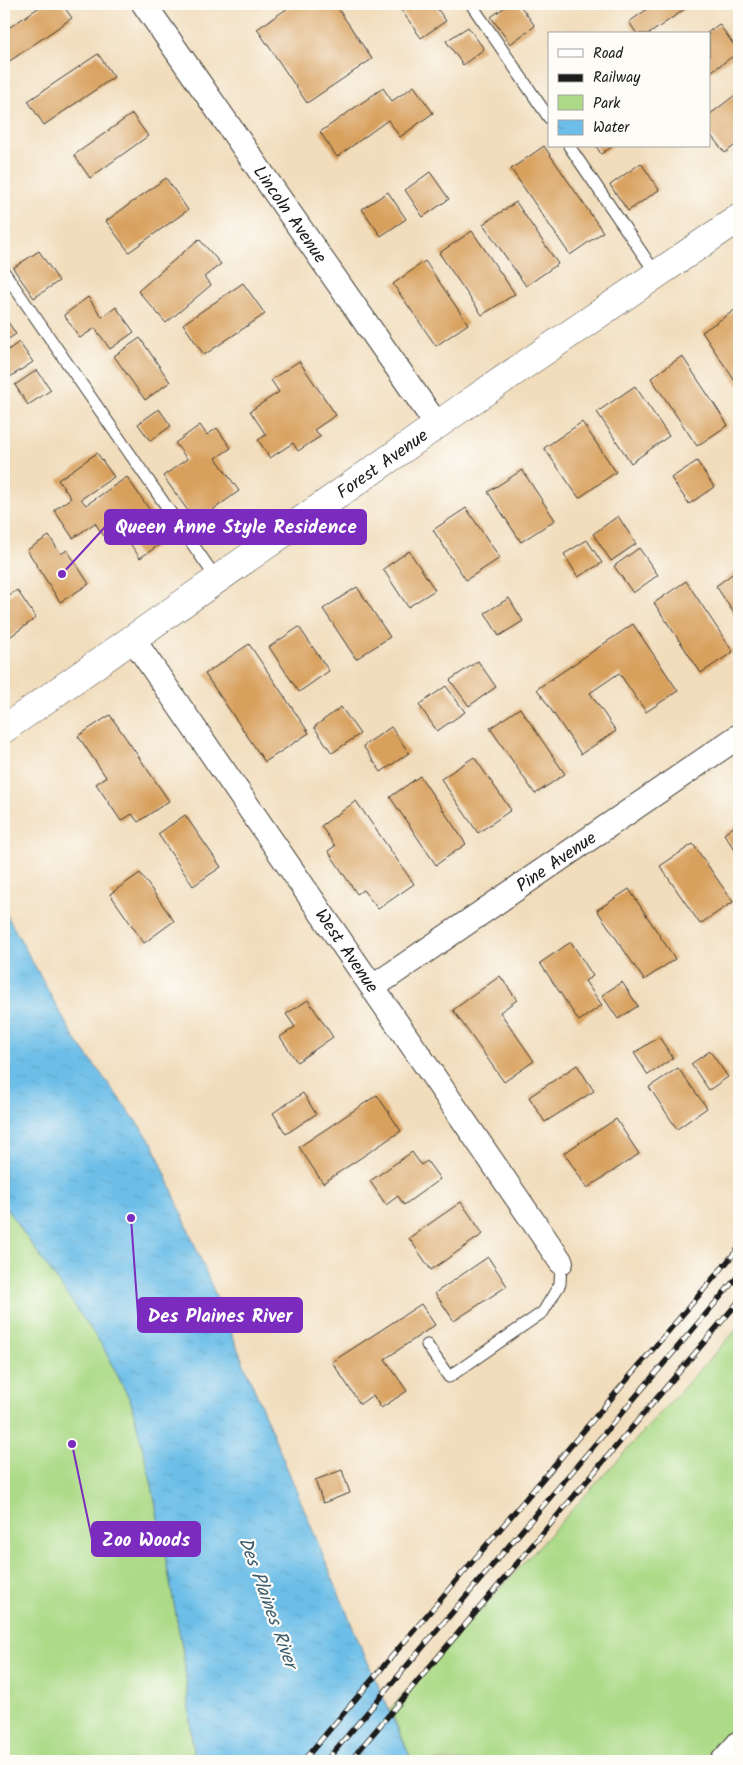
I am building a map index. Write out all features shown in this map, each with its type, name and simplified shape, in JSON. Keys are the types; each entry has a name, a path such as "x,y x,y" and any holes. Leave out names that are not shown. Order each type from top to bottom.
{"street":[{"name":"Lincoln Avenue","path":"144,4 437,425"},
{"name":"Forest Avenue","path":"4,729 133,639 216,578 739,218"},
{"name":"West Avenue","path":"133,639 561,1262"},
{"name":"Pine Avenue","path":"373,987 739,736"},
{"path":"723,1761 739,1742"}],"lane":[{"path":"471,4 548,117"},
{"path":"570,148 656,275"},
{"path":"4,272 216,578"},
{"path":"427,1345 449,1377 543,1312 560,1284 561,1262"}],"green space":[{"path":"4,1205 102,1345 131,1402 152,1485 184,1658 194,1761 4,1761"},
{"path":"739,1327 739,1727 707,1761 412,1761 390,1709"}],"water":[{"path":"4,910 73,1036 153,1144 361,1647 412,1761 194,1761 184,1658 152,1485 131,1402 102,1345 4,1205"}],"building":[{"path":"44,4 62,4 72,18 4,65 4,31"},
{"path":"294,4 335,4 372,59 307,103 257,29"},
{"path":"397,4 434,4 446,21 421,38"},
{"path":"509,4 519,4 535,26 510,44 491,17"},
{"path":"641,4 692,4 652,32 636,32 629,22 646,10"},
{"path":"719,24 739,52 710,72 710,32"},
{"path":"468,27 484,49 463,65 446,41"},
{"path":"98,54 114,77 44,125 28,101"},
{"path":"414,86 433,113 400,137 388,120 337,157 320,132 383,88 392,101"},
{"path":"739,92 739,142 725,153 710,134 710,114"},
{"path":"132,114 148,136 90,178 74,155"},
{"path":"544,146 603,232 570,255 511,169"},
{"path":"597,148 610,148 601,154"},
{"path":"641,163 659,190 628,211 610,185"},
{"path":"430,172 449,199 423,217 405,190"},
{"path":"166,178 188,210 129,252 106,221"},
{"path":"388,192 406,219 381,236 362,209"},
{"path":"516,202 558,264 526,286 483,224"},
{"path":"472,231 515,294 482,315 439,253"},
{"path":"199,239 221,264 204,277 211,285 166,323 138,291"},
{"path":"39,251 59,281 34,298 13,268"},
{"path":"425,261 468,324 436,346 393,284"},
{"path":"243,283 265,314 204,355 183,324"},
{"path":"88,297 102,317 116,307 134,332 110,349 95,328 80,338 64,315"},
{"path":"738,308 739,310 739,387 702,332"},
{"path":"6,319 16,334 4,342 4,321"},
{"path":"140,338 170,382 145,400 114,356"},
{"path":"19,342 33,362 10,377 4,368 4,353"},
{"path":"682,356 728,425 697,446 651,378"},
{"path":"299,361 336,415 314,430 321,436 298,451 293,443 270,458 258,440 266,435 250,411 279,392 271,380"},
{"path":"37,370 51,390 28,405 15,385"},
{"path":"635,386 669,436 631,463 597,412"},
{"path":"159,409 171,426 150,441 138,424"},
{"path":"582,422 616,472 579,498 544,448"},
{"path":"200,425 207,435 217,428 231,448 216,458 239,491 196,522 163,476 187,459 175,443"},
{"path":"97,453 114,477 81,499 86,505 127,477 169,538 140,558 118,526 104,536 95,523 73,538 54,510 71,498 58,480"},
{"path":"697,461 714,487 689,504 671,478"},
{"path":"522,470 555,520 521,542 488,492"},
{"path":"466,508 500,558 466,580 433,530"},
{"path":"618,516 636,544 611,561 593,534"},
{"path":"49,536 61,554 67,550 89,584 60,602 27,550"},
{"path":"587,540 602,563 578,577 564,554"},
{"path":"639,548 658,575 633,593 614,566"},
{"path":"409,551 435,590 408,607 383,569"},
{"path":"739,569 739,621 716,586"},
{"path":"686,581 733,652 701,673 654,603"},
{"path":"357,587 390,637 356,659 323,609"},
{"path":"17,590 36,618 4,641 4,596 5,599"},
{"path":"509,598 523,621 499,636 485,613"},
{"path":"633,624 678,691 646,712 619,673 590,693 616,731 581,754 537,689"},
{"path":"299,627 329,671 299,692 269,647"},
{"path":"249,644 309,733 265,762 205,674"},
{"path":"478,661 496,687 469,706 450,680"},
{"path":"446,686 465,712 437,731 419,705"},
{"path":"341,707 360,734 332,753 314,727"},
{"path":"520,708 565,774 535,794 490,728"},
{"path":"110,715 169,801 138,822 132,814 121,821 96,784 106,777 78,736"},
{"path":"391,727 409,753 381,772 363,746"},
{"path":"474,757 511,810 478,833 441,779"},
{"path":"420,776 466,844 436,865 390,797"},
{"path":"356,801 414,884 378,909 363,890 357,894 328,851 335,846 321,826"},
{"path":"185,815 221,867 193,886 158,834"},
{"path":"739,823 739,856 724,834"},
{"path":"693,844 733,902 700,924 660,866"},
{"path":"140,873 174,921 144,943 110,894"},
{"path":"629,889 675,959 644,980 597,910"},
{"path":"571,942 593,976 585,981 602,1005 579,1021 540,963"},
{"path":"500,976 517,1000 500,1012 534,1061 504,1082 453,1010"},
{"path":"622,982 638,1006 618,1019 602,995"},
{"path":"308,1000 333,1037 297,1062 280,1037 295,1027 286,1014"},
{"path":"659,1037 673,1058 648,1075 634,1053"},
{"path":"710,1051 728,1077 709,1090 691,1064"},
{"path":"577,1065 594,1091 545,1122 529,1097"},
{"path":"678,1068 707,1108 677,1129 649,1087"},
{"path":"303,1093 316,1114 286,1134 273,1113"},
{"path":"377,1095 401,1131 323,1183 299,1147"},
{"path":"616,1119 639,1154 587,1188 564,1153"},
{"path":"412,1152 421,1165 427,1161 440,1179 404,1205 398,1196 386,1205 370,1181"},
{"path":"461,1202 483,1234 431,1270 409,1238"},
{"path":"488,1257 507,1286 454,1321 435,1293"},
{"path":"421,1304 435,1325 385,1359 407,1391 381,1408 373,1395 360,1404 332,1362"},
{"path":"342,1470 350,1493 323,1503 315,1480"}],"railway":[{"path":"303,1761 739,1248"},
{"path":"326,1761 739,1275"},
{"path":"350,1761 739,1301"}],"place":[{"name":"Queen Anne Style Residence","path":"62,574"},
{"name":"Des Plaines River","path":"131,1218"},
{"name":"Zoo Woods","path":"72,1444"}]}
